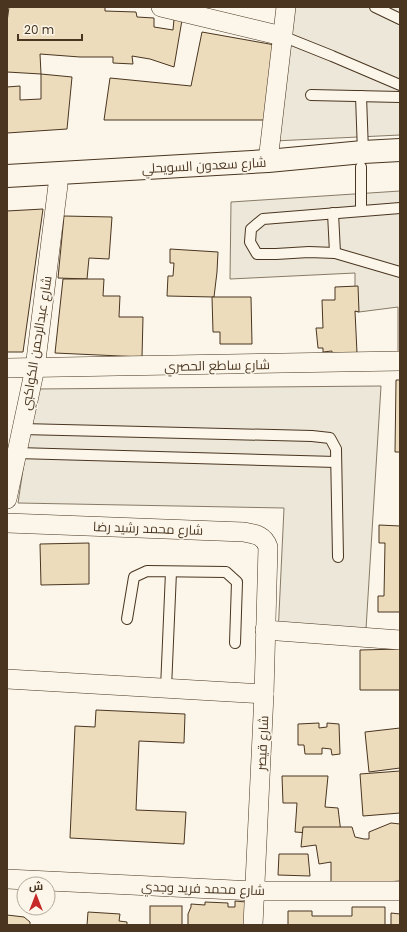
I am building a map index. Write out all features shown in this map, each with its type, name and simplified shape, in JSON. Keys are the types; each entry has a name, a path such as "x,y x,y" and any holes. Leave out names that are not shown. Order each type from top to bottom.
{"main road":[{"name":"شارع سعدون السويحلي","path":"7,188 362,160 400,150"},
{"name":"شارع سعدون السويحلي","path":"7,176 268,161 362,160 400,164"}],"street":[{"path":"161,7 282,36"},
{"path":"268,161 286,7"},
{"name":"شارع عبدالرحمن الكواكبي","path":"7,499 35,368 58,185"},
{"name":"شارع ساطع الحصري","path":"7,368 400,361"},
{"name":"شارع محمد رشيد رضا","path":"7,523 244,532 260,536 266,540 268,547 268,561"},
{"name":"شارع قيصر","path":"253,925 264,694 268,561"},
{"path":"265,630 400,640"},
{"path":"7,679 264,694"},
{"name":"شارع محمد فريد وجدي","path":"7,879 255,891 400,891"}],"lane":[{"path":"375,7 400,19"},
{"path":"282,36 400,85"},
{"path":"311,95 400,97"},
{"path":"361,96 361,210"},
{"path":"400,208 263,219 251,229 250,242 257,254 309,252 335,253 400,272"},
{"path":"333,213 335,253"},
{"path":"22,429 312,436 330,438 336,449 338,557"},
{"path":"17,453 336,462"},
{"path":"128,619 134,577 147,571 226,572 237,582 235,643"},
{"path":"166,688 171,572"}],"shaded area":[{"path":"292,7 400,7 400,135 274,141"},
{"path":"400,191 400,351 398,352 398,307 359,312 355,311 355,273 230,279 231,202"},
{"path":"381,386 366,629 278,635 284,508 18,503 35,389"}],"building":[{"path":"9,7 105,7 105,11 136,12 137,17 154,18 154,27 173,30 174,19 182,20 174,67 150,59 132,56 133,64 113,63 113,57 80,57 40,54 41,74 7,72 7,22"},
{"path":"202,32 275,45 265,120 104,120 110,78 191,86"},
{"path":"41,74 72,77 67,129 7,133 7,87 20,86 20,100 41,99"},
{"path":"43,209 23,352 7,352 7,211"},
{"path":"64,216 112,217 109,259 89,258 87,279 58,278"},
{"path":"170,249 218,252 214,297 167,296 168,276 173,276 174,263 170,263"},
{"path":"63,279 104,279 103,296 120,296 119,317 143,317 142,357 55,353"},
{"path":"358,286 359,312 355,311 357,353 332,353 332,351 323,352 323,348 318,348 316,328 323,328 322,300 335,300 335,287"},
{"path":"212,297 251,297 252,344 220,344 220,332 213,332"},
{"path":"396,380 400,380 400,452 395,452"},
{"path":"379,525 400,526 400,612 378,612 378,596 384,596 385,543 379,543"},
{"path":"89,543 89,584 41,585 40,544"},
{"path":"400,649 400,690 360,690 360,650"},
{"path":"96,710 185,714 184,743 139,741 136,810 186,812 184,844 70,838 75,726 95,727"},
{"path":"319,723 319,728 327,727 327,723 339,724 340,754 332,755 331,749 322,748 322,754 305,754 304,745 298,745 298,724"},
{"path":"400,728 400,768 369,772 365,732"},
{"path":"400,771 400,813 363,816 360,774"},
{"path":"282,776 328,776 325,807 338,808 341,833 323,834 295,832 297,803 283,803"},
{"path":"391,823 400,824 400,881 331,886 331,862 319,864 316,845 301,847 303,827 352,827 355,837 369,839 369,832"},
{"path":"279,854 308,854 310,876 278,875"},
{"path":"235,901 246,902 248,925 188,925 188,914 191,904 205,905 205,902 228,903 228,907 235,907"},
{"path":"150,906 182,906 182,925 150,925"},
{"path":"352,907 385,907 385,925 288,925 288,911 312,911 312,916 352,916"},
{"path":"88,912 120,914 119,921 127,922 127,925 87,925"},
{"path":"391,913 400,914 400,925 391,925"},
{"path":"7,915 24,917 30,922 30,925 7,925"}]}
